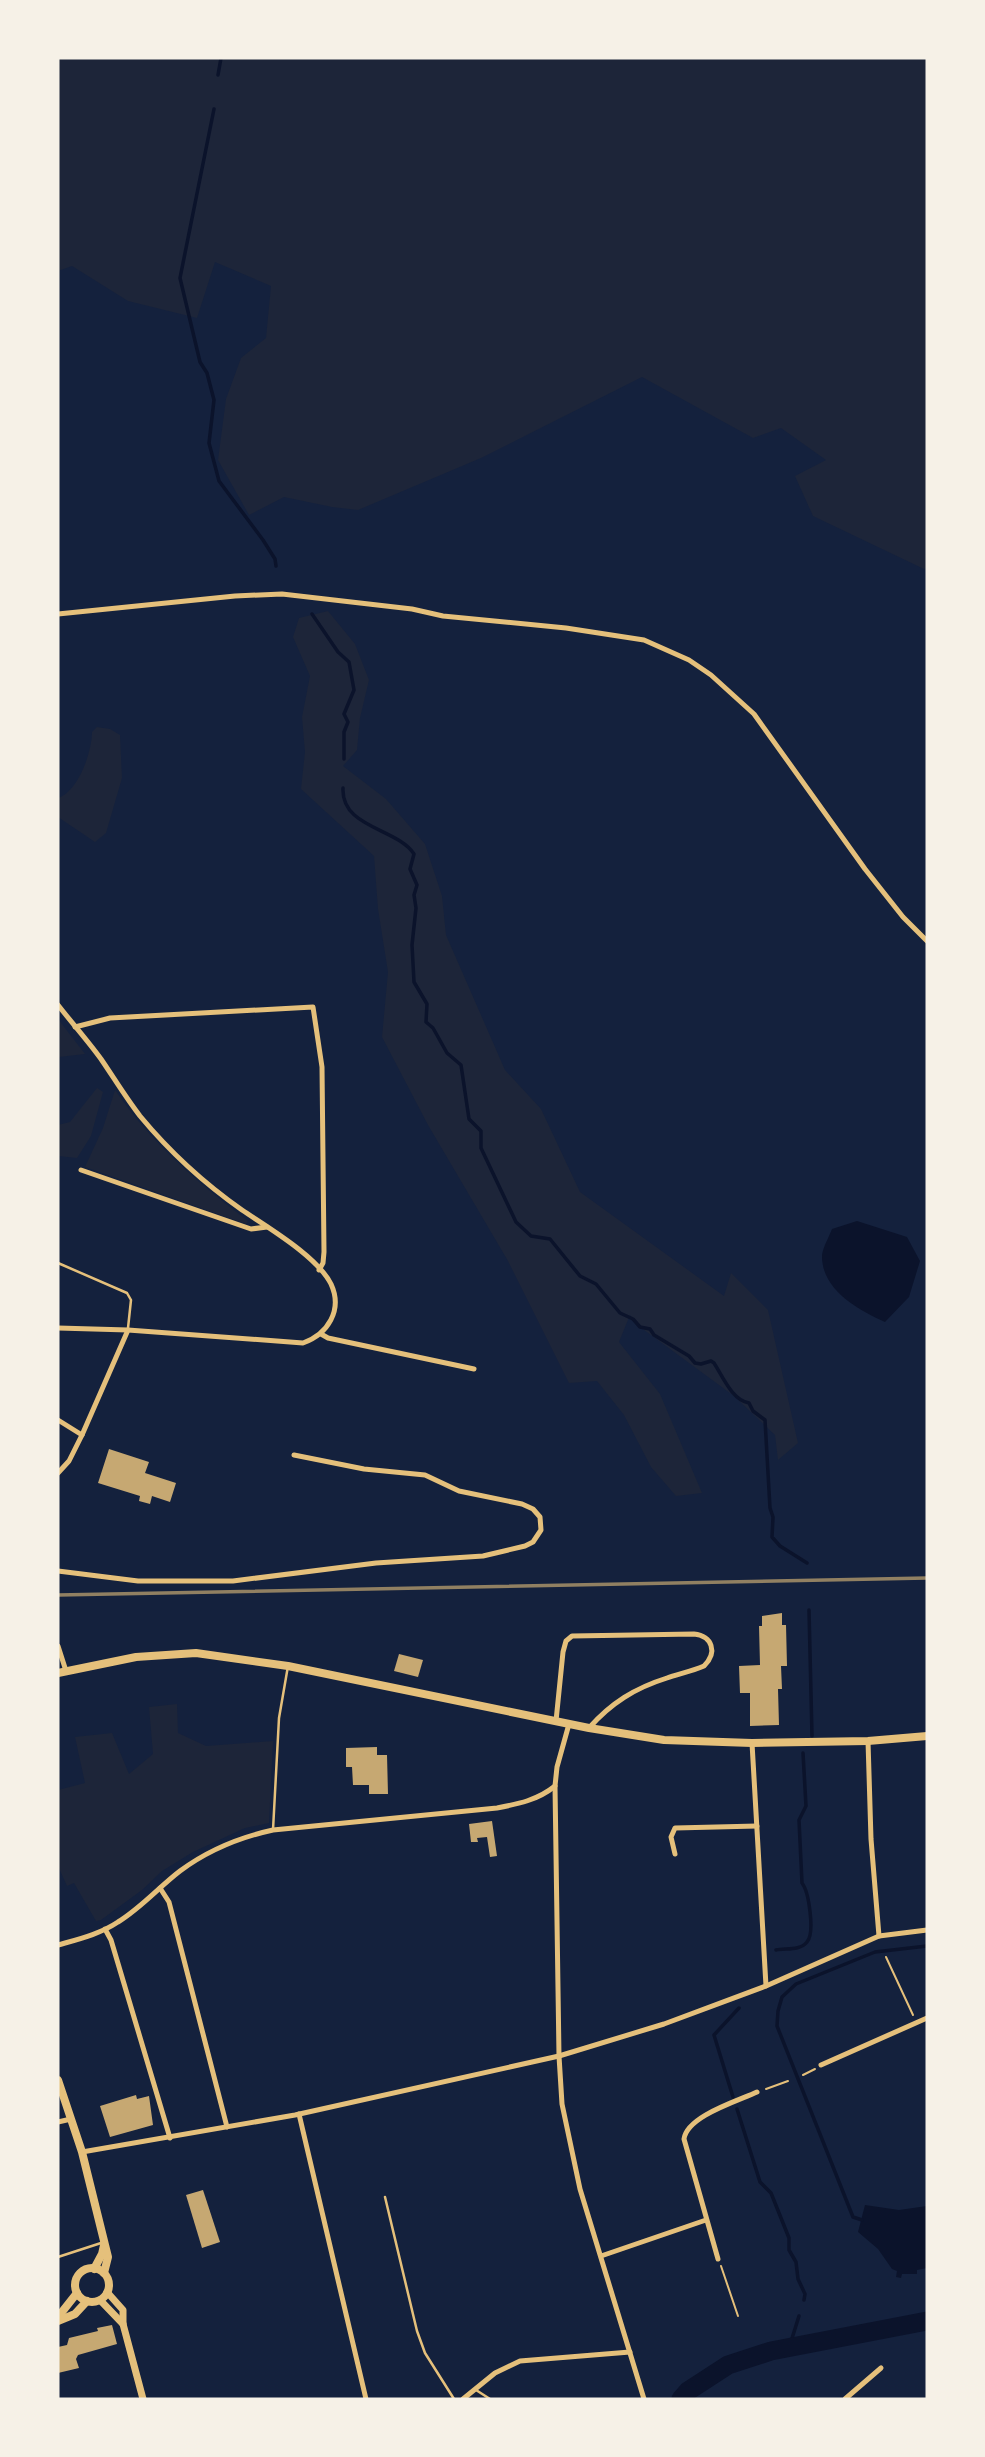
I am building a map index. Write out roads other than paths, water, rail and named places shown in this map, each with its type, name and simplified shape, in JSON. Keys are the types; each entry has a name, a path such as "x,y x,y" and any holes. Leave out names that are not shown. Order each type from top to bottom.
{"main road":[{"path":"62,1672 136,1657 175,1653 234,1657 589,1728 664,1740 752,1743 868,1741 927,1736"},
{"path":"58,2080 82,2152 108,2257 104,2273 108,2282 107,2292 100,2300 87,2301 75,2314 58,2319"},
{"path":"94,2269 102,2254 104,2242"},
{"path":"58,2319 77,2293 77,2278 84,2270 94,2269 104,2273"},
{"path":"77,2293 87,2301"}],"street":[{"path":"58,614 235,596 282,594 644,640 689,660 711,675 754,714 865,869 903,917 927,941"},
{"path":"58,1005 141,1116 170,1147 210,1185 268,1227 320,1270 328,1280 335,1297 333,1314 321,1334 303,1343 128,1330 58,1328"},
{"path":"75,1027 110,1018 313,1007 322,1067 324,1252 320,1270"},
{"path":"81,1170 251,1229 268,1227"},
{"path":"58,1473 69,1461 82,1435 128,1330"},
{"path":"321,1334 328,1338 474,1369"},
{"path":"58,1420 82,1435"},
{"path":"58,1571 138,1581 233,1581 376,1563 483,1556 525,1546 533,1542 541,1530 540,1517 533,1509 522,1504 459,1491 425,1475 365,1469 295,1455"},
{"path":"556,1721 563,1652 566,1641 572,1636 694,1634 704,1635 709,1639 712,1651 709,1662 704,1666 628,1693 606,1709 589,1728"},
{"path":"58,1646 62,1672"},
{"path":"569,1724 555,1786 562,2104 580,2189 644,2399"},
{"path":"868,1741 871,1839 879,1936"},
{"path":"752,1743 766,1986"},
{"path":"58,1944 120,1922 183,1869 208,1854 252,1835 273,1830 497,1808 527,1801 545,1794 555,1786"},
{"path":"675,1854 671,1834 676,1828 757,1826"},
{"path":"160,1888 169,1902 227,2127"},
{"path":"105,1929 170,2137"},
{"path":"82,2152 299,2115 559,2056 664,2024 766,1986 879,1936 927,1930"},
{"path":"821,2065 927,2018"},
{"path":"718,2259 684,2138 685,2132 694,2121 757,2092"},
{"path":"299,2115 366,2399"},
{"path":"58,2123 71,2119"},
{"path":"601,2256 706,2220"},
{"path":"107,2292 120,2305 143,2399"},
{"path":"100,2300 123,2323"},
{"path":"463,2399 495,2373 520,2361 630,2352"},
{"path":"845,2399 881,2368"}],"lane":[{"path":"58,1264 127,1293 131,1300 128,1330"},
{"path":"273,1830 279,1717 288,1666"},
{"path":"385,2197 417,2331 425,2353 454,2399"},
{"path":"58,2257 104,2242"},
{"path":"476,2390 490,2399"}],"waterway":[{"path":"218,75 221,58"},
{"path":"214,109 180,278 200,362 207,373 214,400 209,443 219,481 263,540 275,559 276,566"},
{"path":"312,614 338,652 349,662 354,690 344,714 348,722 344,732 344,759"},
{"path":"343,788 345,801 351,812 360,820 406,845 414,854 410,869 417,885 414,895 416,908 412,945 414,982 427,1004 426,1022 433,1028 447,1053 461,1065 469,1119 481,1131 481,1148 516,1222 531,1236 550,1239 580,1276 596,1284 620,1313 633,1319 640,1327 650,1329 654,1335 689,1356 695,1363 714,1363 733,1393 749,1403 753,1411 765,1420 770,1508 773,1517 772,1537 780,1546 807,1563"},
{"path":"809,1610 812,1736"},
{"path":"776,1950 804,1945 811,1930 809,1903 802,1883 799,1820 806,1806 803,1753"},
{"path":"862,2220 853,2217 777,2026 778,2011 782,1997 796,1984 875,1952 927,1946"},
{"path":"733,2097 714,2035 739,2008"},
{"path":"737,2109 760,2182 771,2193 789,2238 789,2250 796,2262 798,2279 805,2294 804,2300"},
{"path":"789,2348 799,2316"},
{"path":"681,2399 688,2391 728,2365 771,2351 927,2321"}],"railway":[{"path":"58,1595 927,1578"}]}
